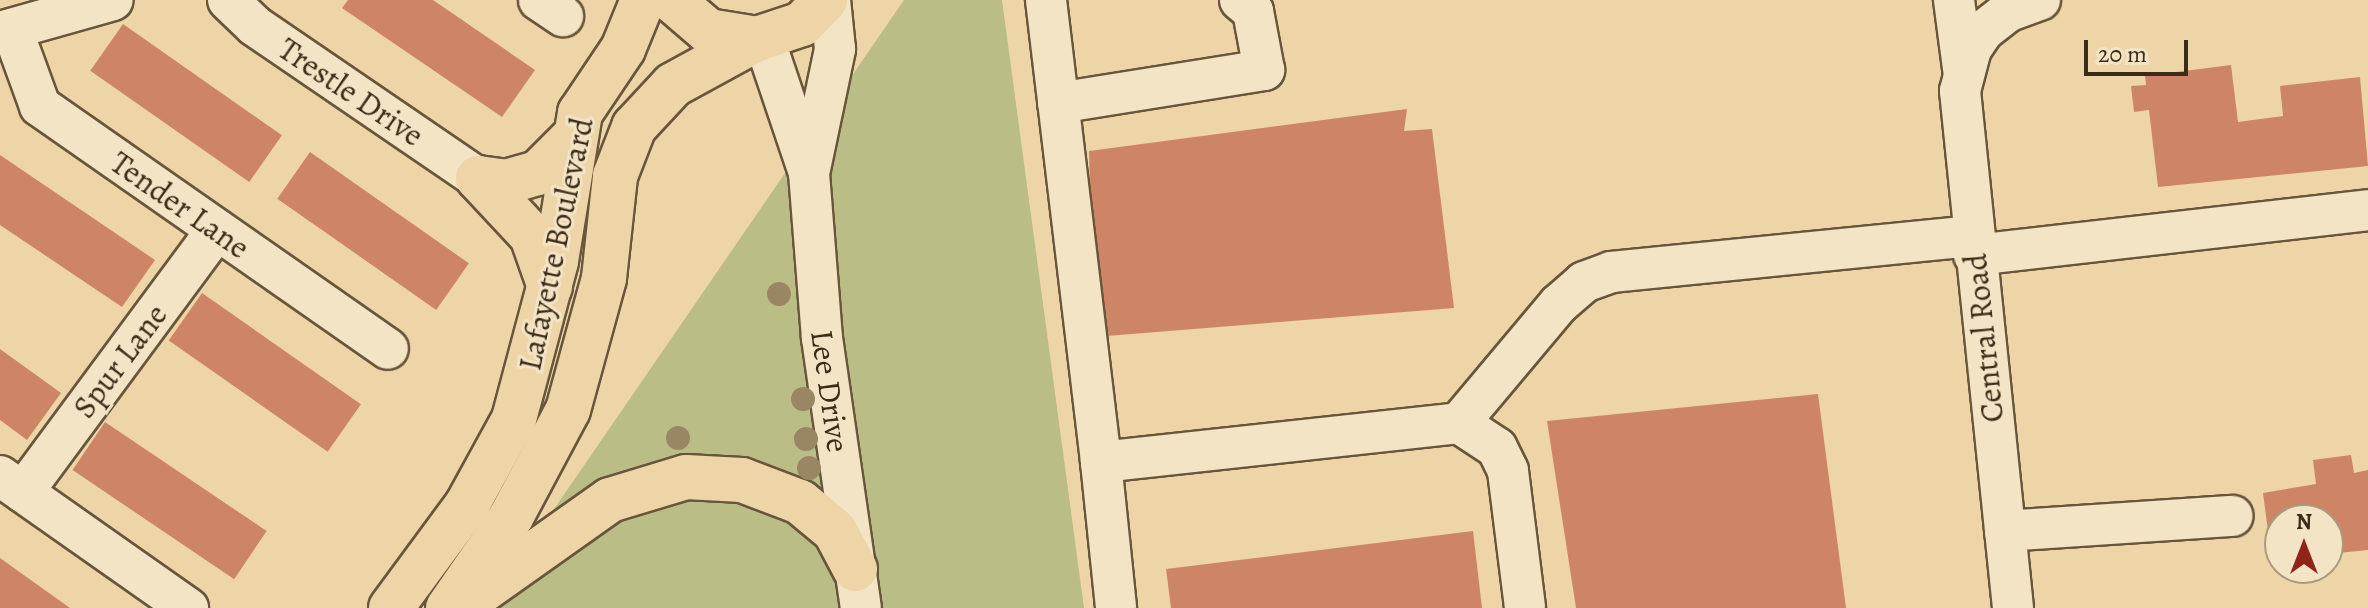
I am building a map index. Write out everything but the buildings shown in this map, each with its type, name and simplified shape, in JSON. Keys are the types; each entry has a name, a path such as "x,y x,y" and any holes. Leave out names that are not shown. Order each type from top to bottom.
{"main road":[{"name":"Lafayette Boulevard","path":"391,608 467,505 514,419 550,287 573,138 591,92 634,29 643,0"},
{"path":"672,0 708,31 760,39"},
{"name":"Lafayette Boulevard","path":"448,608 511,517 568,410 604,278 615,176 634,127 673,85 760,39 802,24 828,0"},
{"path":"478,178 530,177 573,138"},
{"path":"478,178 532,236 550,287"},
{"path":"457,608 610,500 686,477 742,480 800,502 835,531 858,589"}],"street":[{"path":"6,30 113,0"},
{"name":"Trestle Drive","path":"228,0 255,26 478,178"},
{"path":"809,173 835,49 828,0"},
{"path":"1046,0 1116,608"},
{"path":"1058,103 1264,70 1253,11 1240,0"},
{"name":"Central Road","path":"1954,0 1963,68 1974,246 2013,608"},
{"path":"1963,68 1983,31 2009,11 2040,0"},
{"name":"Tender Lane","path":"6,30 40,106 388,349"},
{"path":"760,39 809,173"},
{"name":"Lee Drive","path":"809,173 822,338 858,589"},
{"path":"1459,423 1559,304 1584,282 1611,272 1974,246 2368,210"},
{"name":"Spur Lane","path":"188,608 12,484 217,230"},
{"path":"1101,462 1459,423 1497,448 1508,471 1525,608"},
{"path":"2005,531 2233,516"}],"green space":[{"path":"904,0 1002,0 1084,608 486,608"}]}
